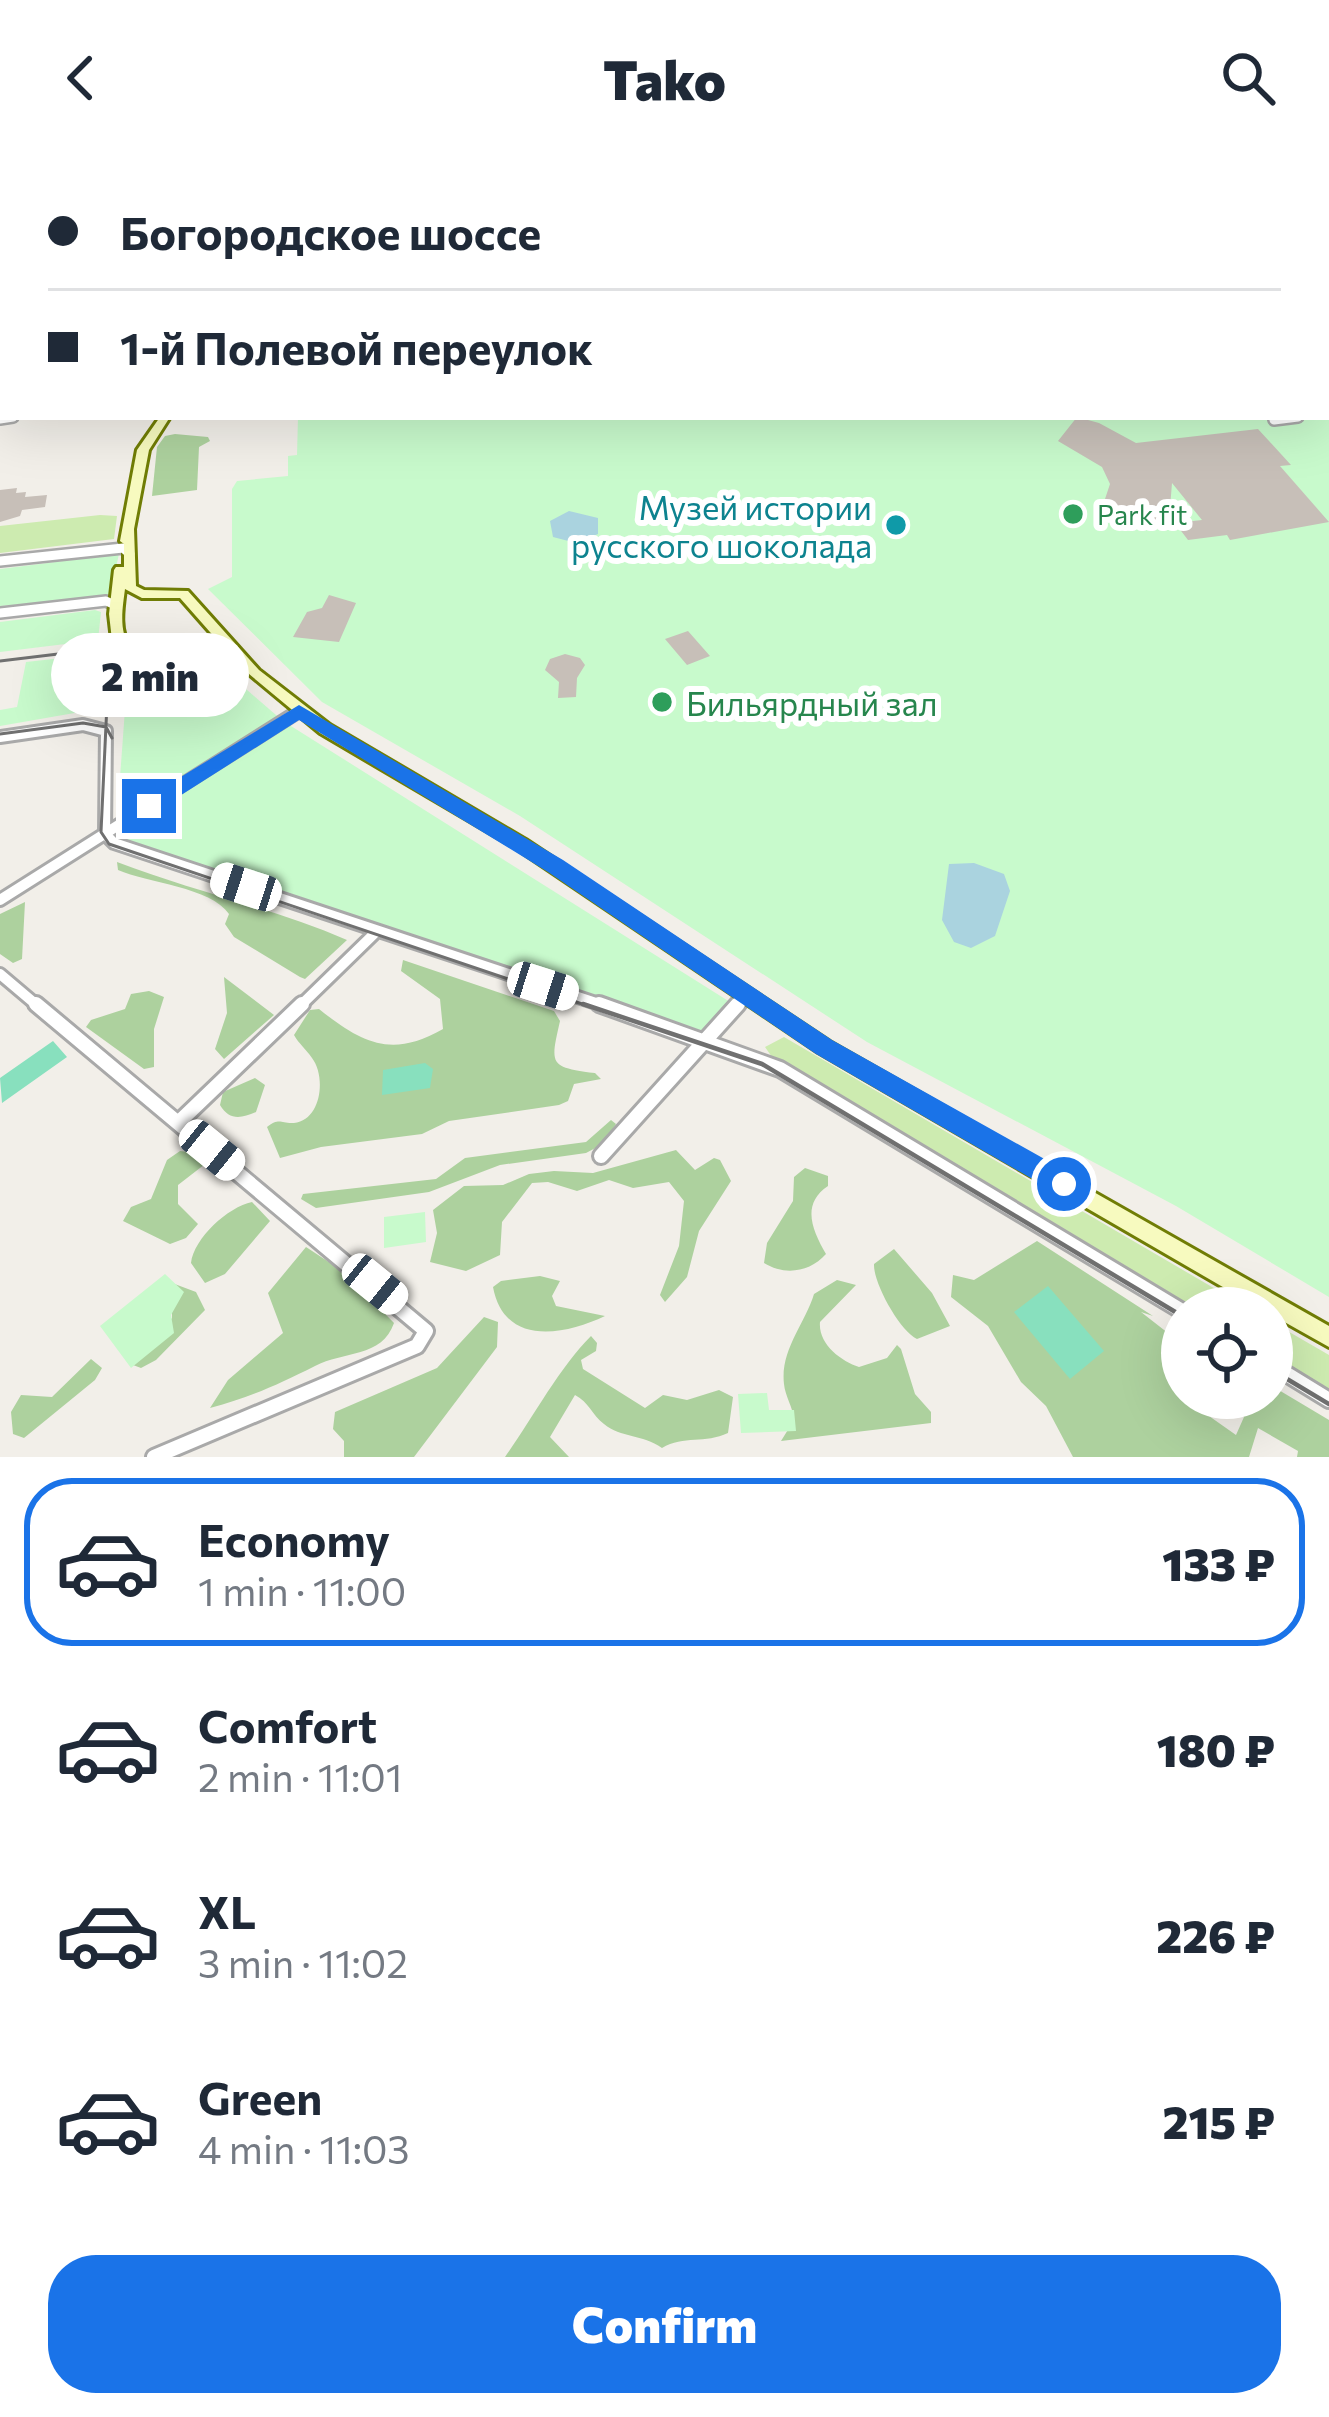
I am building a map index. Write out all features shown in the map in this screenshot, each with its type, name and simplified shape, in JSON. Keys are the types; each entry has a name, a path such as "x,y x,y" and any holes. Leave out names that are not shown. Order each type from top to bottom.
{"main road":[{"path":"163,420 143,450 128,559 128,584 135,591 176,592 187,598 253,672 299,711 521,844 824,1047 1329,1337"},
{"path":"128,559 110,608 118,645 137,655 214,652 253,672"},
{"path":"110,608 133,601 187,598"},
{"path":"164,655 202,643 204,618"}],"street":[{"path":"0,562 128,559"},
{"path":"0,614 110,608"},
{"path":"0,900 299,711"},
{"path":"0,736 88,725 101,728 109,737 105,834 114,843 709,1040 780,1069 1161,1298"},
{"path":"179,1122 377,931"},
{"path":"0,974 420,1322 424,1339 154,1457"},
{"path":"601,1156 709,1040 745,994"},
{"path":"1293,1378 1329,1400"}],"green space":[{"path":"298,420 1329,420 1329,1297 1176,1206 867,1042 520,816 322,702 208,589 232,577 232,489 237,481 288,476 288,456 297,455"},
{"path":"165,436 210,441 199,447 197,490 152,496 157,447"},
{"path":"117,516 114,539 0,553 0,526"},
{"path":"119,554 109,598 0,606 0,569"},
{"path":"101,612 98,640 0,652 0,622"},
{"path":"80,656 97,662 86,711 0,726 0,710 17,707 26,662"},
{"path":"216,663 283,721 730,1002 706,1032 120,840 116,832 127,682 136,674"},
{"path":"117,862 347,940 305,979 234,937 225,924 229,914 220,905 194,892 118,870"},
{"path":"25,902 22,959 13,963 0,954 0,914"},
{"path":"403,960 554,1011 560,1021 556,1061 601,1079 574,1084 568,1101 559,1105 449,1121 422,1134 321,1147 280,1158 267,1127 303,1120 319,1096 316,1066 294,1035 310,1010 319,1009 378,1043 408,1043 443,1029 440,999 401,971"},
{"path":"224,977 274,1015 224,1059 215,1049 227,1013"},
{"path":"149,991 164,997 154,1029 154,1067 144,1069 86,1027 91,1020 125,1009 131,994"},
{"path":"784,1037 1212,1287 1161,1289 772,1057 765,1047"},
{"path":"53,1041 67,1057 2,1103 0,1078"},
{"path":"425,1063 433,1069 430,1088 382,1095 383,1070"},
{"path":"255,1078 265,1085 256,1112 231,1116 220,1105 223,1092"},
{"path":"611,1120 616,1124 603,1144 586,1153 500,1165 429,1192 316,1208 301,1199 303,1194 436,1179 465,1158 586,1142"},
{"path":"676,1150 695,1170 714,1158 720,1160 731,1181 699,1231 687,1277 665,1302 660,1295 679,1246 684,1201 669,1182 633,1188 609,1180 577,1191 548,1182 532,1183 502,1222 500,1255 466,1271 430,1262 437,1233 433,1210 464,1186 503,1185 529,1174 554,1171 593,1173"},
{"path":"180,1151 204,1154 209,1161 178,1185 178,1204 198,1224 186,1238 170,1244 123,1221 131,1207 151,1199 167,1160"},
{"path":"805,1168 828,1176 828,1186 812,1209 813,1227 826,1254 805,1268 780,1270 764,1263 767,1243 793,1201 794,1177"},
{"path":"252,1202 270,1221 225,1274 205,1283 191,1263 198,1244 223,1217"},
{"path":"425,1212 426,1242 384,1248 384,1217"},
{"path":"1037,1241 1153,1316 1141,1312 1161,1328 1161,1419 1213,1419 1236,1435 1243,1419 1293,1419 1293,1399 1329,1420 1329,1457 1297,1457 1298,1451 1258,1428 1249,1457 1073,1457 1046,1406 1021,1382 988,1326 951,1297 953,1275 974,1280"},
{"path":"306,1247 344,1272 394,1323 388,1334 371,1348 210,1408 228,1380 283,1333 268,1293"},
{"path":"894,1249 932,1293 950,1326 917,1339 896,1317 874,1264"},
{"path":"165,1274 184,1292 171,1315 174,1333 131,1368 100,1326"},
{"path":"540,1276 560,1281 552,1296 556,1306 605,1316 554,1331 522,1327 509,1319 493,1287 501,1281"},
{"path":"837,1280 856,1285 820,1322 827,1344 859,1367 887,1358 897,1345 915,1394 931,1412 931,1423 781,1441 794,1420 784,1384 789,1348 814,1294"},
{"path":"172,1283 196,1292 205,1310 156,1360 141,1368 133,1365 172,1318"},
{"path":"1048,1286 1104,1351 1070,1379 1014,1312"},
{"path":"484,1317 498,1322 497,1347 414,1457 344,1457 344,1441 333,1429 335,1412 437,1368"},
{"path":"1293,1334 1329,1355 1329,1389 1293,1368"},
{"path":"591,1336 596,1351 581,1360 583,1369 645,1408 663,1395 687,1400 719,1390 733,1397 728,1433 662,1448 611,1428 575,1395 550,1437 569,1457 505,1457"},
{"path":"91,1359 102,1368 95,1380 24,1438 13,1434 11,1412 21,1395 52,1397"},
{"path":"767,1393 769,1410 794,1410 796,1431 741,1433 738,1394"}],"water":[{"path":"569,511 598,518 598,534 576,543 553,537 550,521"},
{"path":"974,863 1004,874 1010,891 995,936 971,948 954,942 942,920 949,864"}],"building":[{"path":"1075,420 1099,423 1136,443 1258,429 1291,465 1280,466 1329,522 1230,540 1227,535 1188,540 1175,523 1202,520 1172,483 1170,508 1159,529 1103,505 1110,484 1102,467 1058,441"},
{"path":"17,488 16,493 26,492 25,497 47,495 45,507 22,510 20,516 0,522 0,490"},
{"path":"329,595 356,603 339,642 293,637 307,612 322,608"},
{"path":"688,631 710,656 687,665 665,639"},
{"path":"565,654 580,658 585,665 577,678 576,697 558,698 559,682 545,670 550,659"}],"tram line":[{"path":"0,661 83,651 109,661 106,727"},
{"path":"0,734 83,723 106,727"},
{"path":"106,727 112,738"},
{"path":"106,727 101,832 109,844 591,1007"},
{"path":"583,1004 762,1064 1161,1303"},
{"path":"1293,1383 1329,1404"}],"place":[{"name":"Park fit","path":"1073,514"},
{"name":"Музей истории русского шоколада","path":"896,525"},
{"name":"Бильярдный зал","path":"662,702"}],"route":[{"path":"149,806 299,711 556,866 824,1047 1064,1184"}]}
